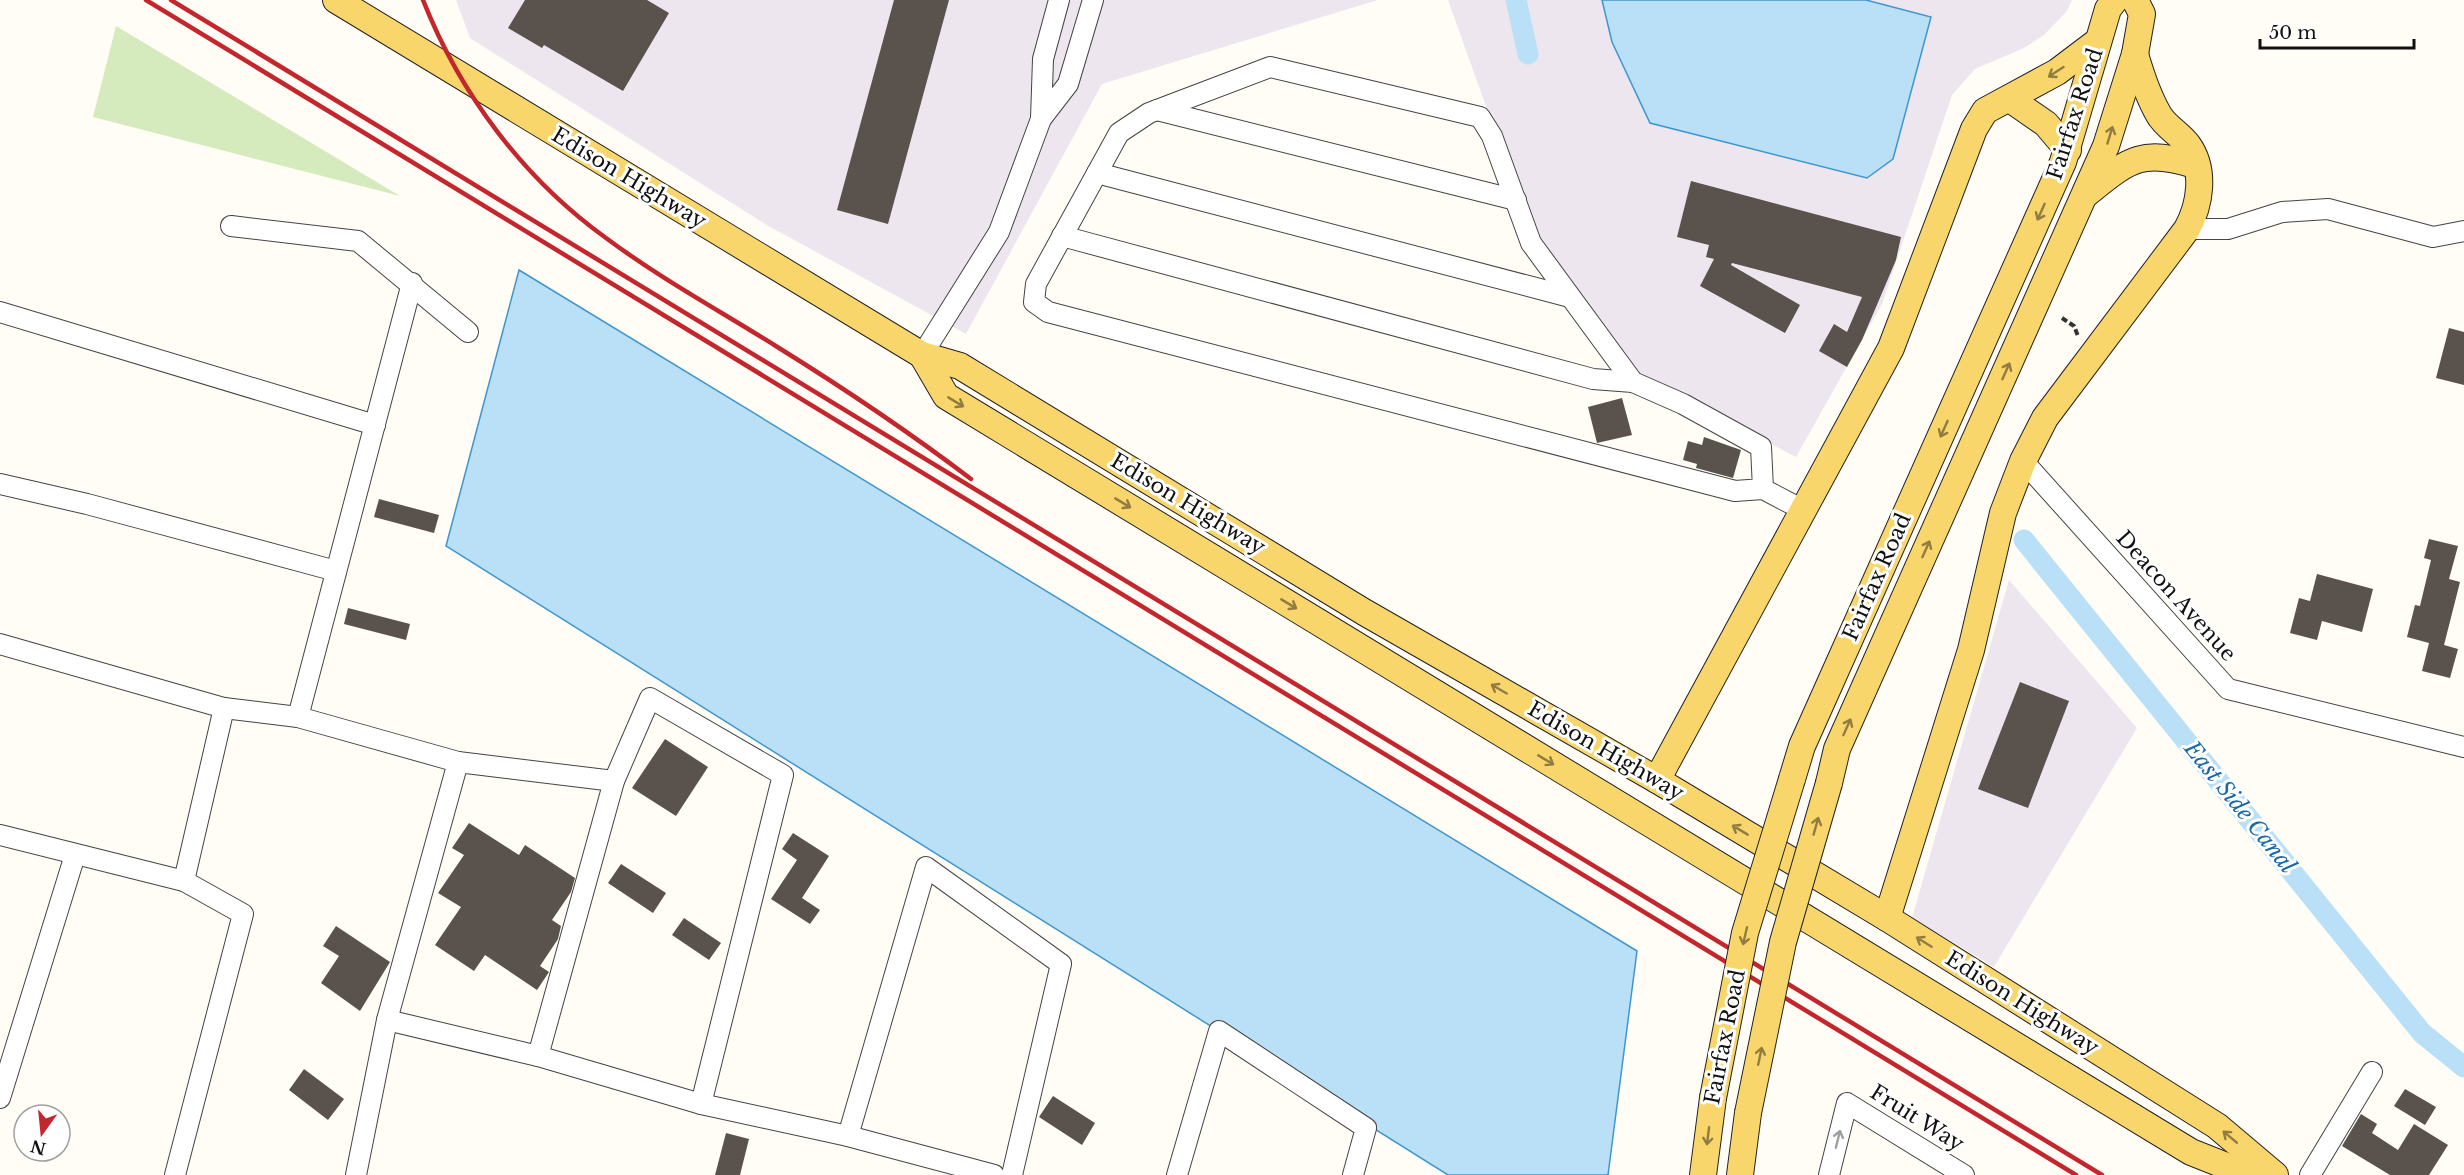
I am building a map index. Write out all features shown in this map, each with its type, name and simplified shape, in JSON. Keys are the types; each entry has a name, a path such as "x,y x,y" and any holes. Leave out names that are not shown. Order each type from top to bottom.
{"main road":[{"name":"Fairfax Road","path":"1703,1175 1713,1098 1745,933 1802,746 2068,150 2108,9 2115,0"},
{"name":"Fairfax Road","path":"1740,1175 1748,1113 1783,942 1837,749 2106,146 2135,54 2142,14 2135,0"},
{"name":"Edison Highway","path":"338,1 922,355 960,366 1364,612 1657,780 1887,918 2217,1126 2275,1175"},
{"path":"1657,780 1805,511 1891,348 1974,129 1985,111 2057,72 2098,41"},
{"path":"1887,918 1971,650 2003,513 2023,461 2045,418 2187,230 2197,210 2200,184 2189,146 2160,117 2144,82 2135,54"},
{"path":"2010,99 2046,124 2068,150"},
{"path":"2084,196 2135,159 2154,155 2195,165"},
{"name":"Edison Highway","path":"922,355 946,396 2191,1152 2249,1175"}],"street":[{"path":"1041,119 1043,59 1059,0"},
{"path":"922,355 999,232 1041,119 1068,84 1093,0"},
{"path":"1633,382 1531,243 1492,136 1480,117 1270,67 1157,110 1119,133 1036,284 1034,302 1048,312 1735,491 1763,489 1805,511"},
{"path":"1157,110 1516,200"},
{"path":"1097,173 1570,297"},
{"path":"2187,230 2228,229 2282,212 2328,209 2433,237 2464,231"},
{"path":"231,226 358,241 412,283 468,332"},
{"path":"1062,236 1593,379 1633,382 1683,404 1761,447 1763,489"},
{"path":"298,717 412,283"},
{"path":"0,312 375,425"},
{"name":"Deacon Avenue","path":"2023,461 2228,689 2464,747"},
{"path":"0,484 87,504 336,571"},
{"path":"0,644 224,708 298,717 458,762 614,781"},
{"path":"538,1056 614,781 650,698 783,775 701,1104"},
{"path":"184,880 224,708"},
{"path":"356,1175 387,1020 458,762"},
{"path":"0,835 184,880 243,914 175,1175"},
{"path":"0,1098 75,855"},
{"path":"848,1136 926,867 1061,964 1012,1175"},
{"path":"387,1020 538,1056 701,1104 848,1136 994,1175"},
{"path":"1177,1175 1219,1031 1366,1128 1353,1175"},
{"path":"2310,1175 2372,1072"},
{"name":"Fruit Way","path":"1829,1175 1847,1103 1964,1175"}],"path":[{"path":"2062,318 2074,326 2079,335 2077,341"}],"shaded area":[{"path":"456,0 1378,0 1102,84 966,334 765,224 470,38"},
{"path":"1448,0 2072,0 2067,11 2044,35 2024,48 1975,69 1952,95 1882,304 1796,457 1630,369 1534,241"},
{"path":"2009,580 2137,728 1994,967 1912,918"}],"green space":[{"path":"116,26 400,196 93,117"}],"water":[{"path":"1602,0 1866,0 1931,17 1893,159 1867,178 1650,123 1612,42"},
{"path":"519,270 1637,951 1608,1175 1448,1175 446,546"}],"building":[{"path":"525,0 647,0 669,13 623,91 544,45 542,48 508,28"},
{"path":"894,0 949,0 888,224 837,210"},
{"path":"1691,181 1901,237 1896,260 1862,340 1847,367 1819,351 1834,324 1847,332 1862,297 1732,263 1731,265 1800,305 1785,333 1700,286 1714,259 1706,257 1709,245 1677,237"},
{"path":"2449,328 2464,332 2464,385 2436,378"},
{"path":"1622,398 1632,435 1597,443 1588,407"},
{"path":"1704,437 1741,450 1733,478 1696,468 1697,464 1683,460 1688,441 1702,445"},
{"path":"379,499 439,515 434,533 374,517"},
{"path":"2429,539 2458,546 2449,579 2460,582 2444,645 2458,649 2450,678 2422,671 2429,643 2407,637 2415,605 2420,606 2431,560 2424,558"},
{"path":"2317,574 2373,589 2362,632 2322,621 2317,640 2290,633 2299,598 2310,601"},
{"path":"348,608 410,624 406,640 344,624"},
{"path":"2020,682 2069,701 2028,808 1978,789"},
{"path":"665,739 708,767 676,816 632,788"},
{"path":"469,823 519,855 525,845 575,878 571,892 552,920 561,926 558,939 540,966 549,972 537,990 485,955 474,971 435,945 461,907 438,893 464,855 452,848"},
{"path":"793,833 829,856 802,898 820,910 810,924 771,899 797,860 782,849"},
{"path":"621,864 666,893 653,913 608,883"},
{"path":"684,918 721,943 709,960 672,935"},
{"path":"336,926 390,962 360,1011 321,983 339,956 323,946"},
{"path":"304,1069 344,1099 328,1120 289,1090"},
{"path":"2405,1089 2436,1107 2425,1125 2394,1106"},
{"path":"1053,1096 1095,1123 1082,1145 1039,1117"},
{"path":"2361,1114 2377,1124 2372,1133 2398,1150 2414,1124 2448,1145 2429,1175 2390,1175 2342,1146"},
{"path":"726,1133 749,1139 740,1175 715,1175"}],"waterway":[{"name":"East Side Canal","path":"1516,0 1528,54"},
{"name":"East Side Canal","path":"2024,540 2422,1033 2464,1067"}],"railway":[{"path":"146,0 2076,1175"},
{"path":"171,0 2102,1175"},
{"path":"423,0 456,69 498,132 522,162 576,215 648,267 852,395 971,479"}]}
